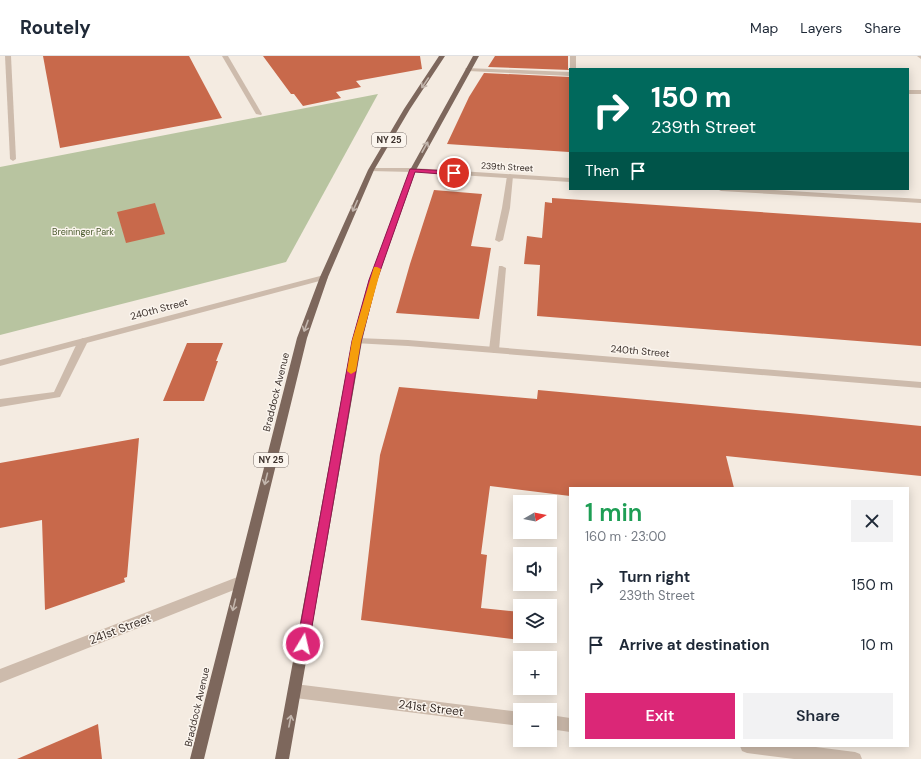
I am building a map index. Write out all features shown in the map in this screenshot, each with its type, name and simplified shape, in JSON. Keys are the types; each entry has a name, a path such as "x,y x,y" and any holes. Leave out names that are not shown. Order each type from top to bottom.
{"main road":[{"name":"Braddock Avenue","path":"197,759 302,338 324,276 371,170 407,109 442,56"},
{"path":"282,759 357,341 373,280 413,170 476,56"}],"street":[{"path":"8,56 13,160"},
{"path":"225,56 259,114"},
{"path":"573,56 574,68"},
{"path":"468,69 569,74"},
{"path":"909,92 921,92"},
{"name":"239th Street","path":"371,170 413,170 569,180"},
{"path":"499,240 506,208 510,176"},
{"path":"738,190 921,201"},
{"path":"494,350 502,268"},
{"name":"240th Street","path":"0,363 324,276"},
{"path":"0,403 57,395 83,341"},
{"name":"240th Street","path":"357,341 494,350 921,385"},
{"name":"241st Street","path":"0,676 240,582"},
{"name":"241st Street","path":"295,691 513,718"},
{"path":"557,723 569,725"},
{"path":"755,747 855,759"}],"green space":[{"name":"Breininger Park","path":"378,94 286,262 0,335 0,167"}],"building":[{"path":"43,56 189,56 222,118 60,148"},
{"path":"263,56 420,56 422,69 356,81 361,87 336,92 341,98 303,106 294,94 291,94"},
{"path":"495,56 568,56 569,70 488,67"},
{"path":"484,73 569,77 569,152 447,144 469,97"},
{"path":"434,190 482,194 471,246 491,248 479,319 396,313"},
{"path":"552,198 921,223 921,346 537,316 540,265 524,264 527,236 542,238 545,202 552,203"},
{"path":"155,203 165,234 126,243 117,212"},
{"path":"187,343 223,343 204,401 163,401"},
{"path":"399,387 537,399 538,390 921,426 921,476 726,456 734,487 569,487 569,496 490,486 481,554 487,555 481,608 513,611 513,639 361,620 380,455"},
{"path":"139,438 127,577 124,578 125,582 45,610 42,520 0,528 0,463"},
{"path":"98,724 102,759 17,759"}],"slow traffic":[{"path":"351,371 357,341 377,269"}],"route":[{"path":"303,644 357,341 373,280 413,170 454,173"}]}
